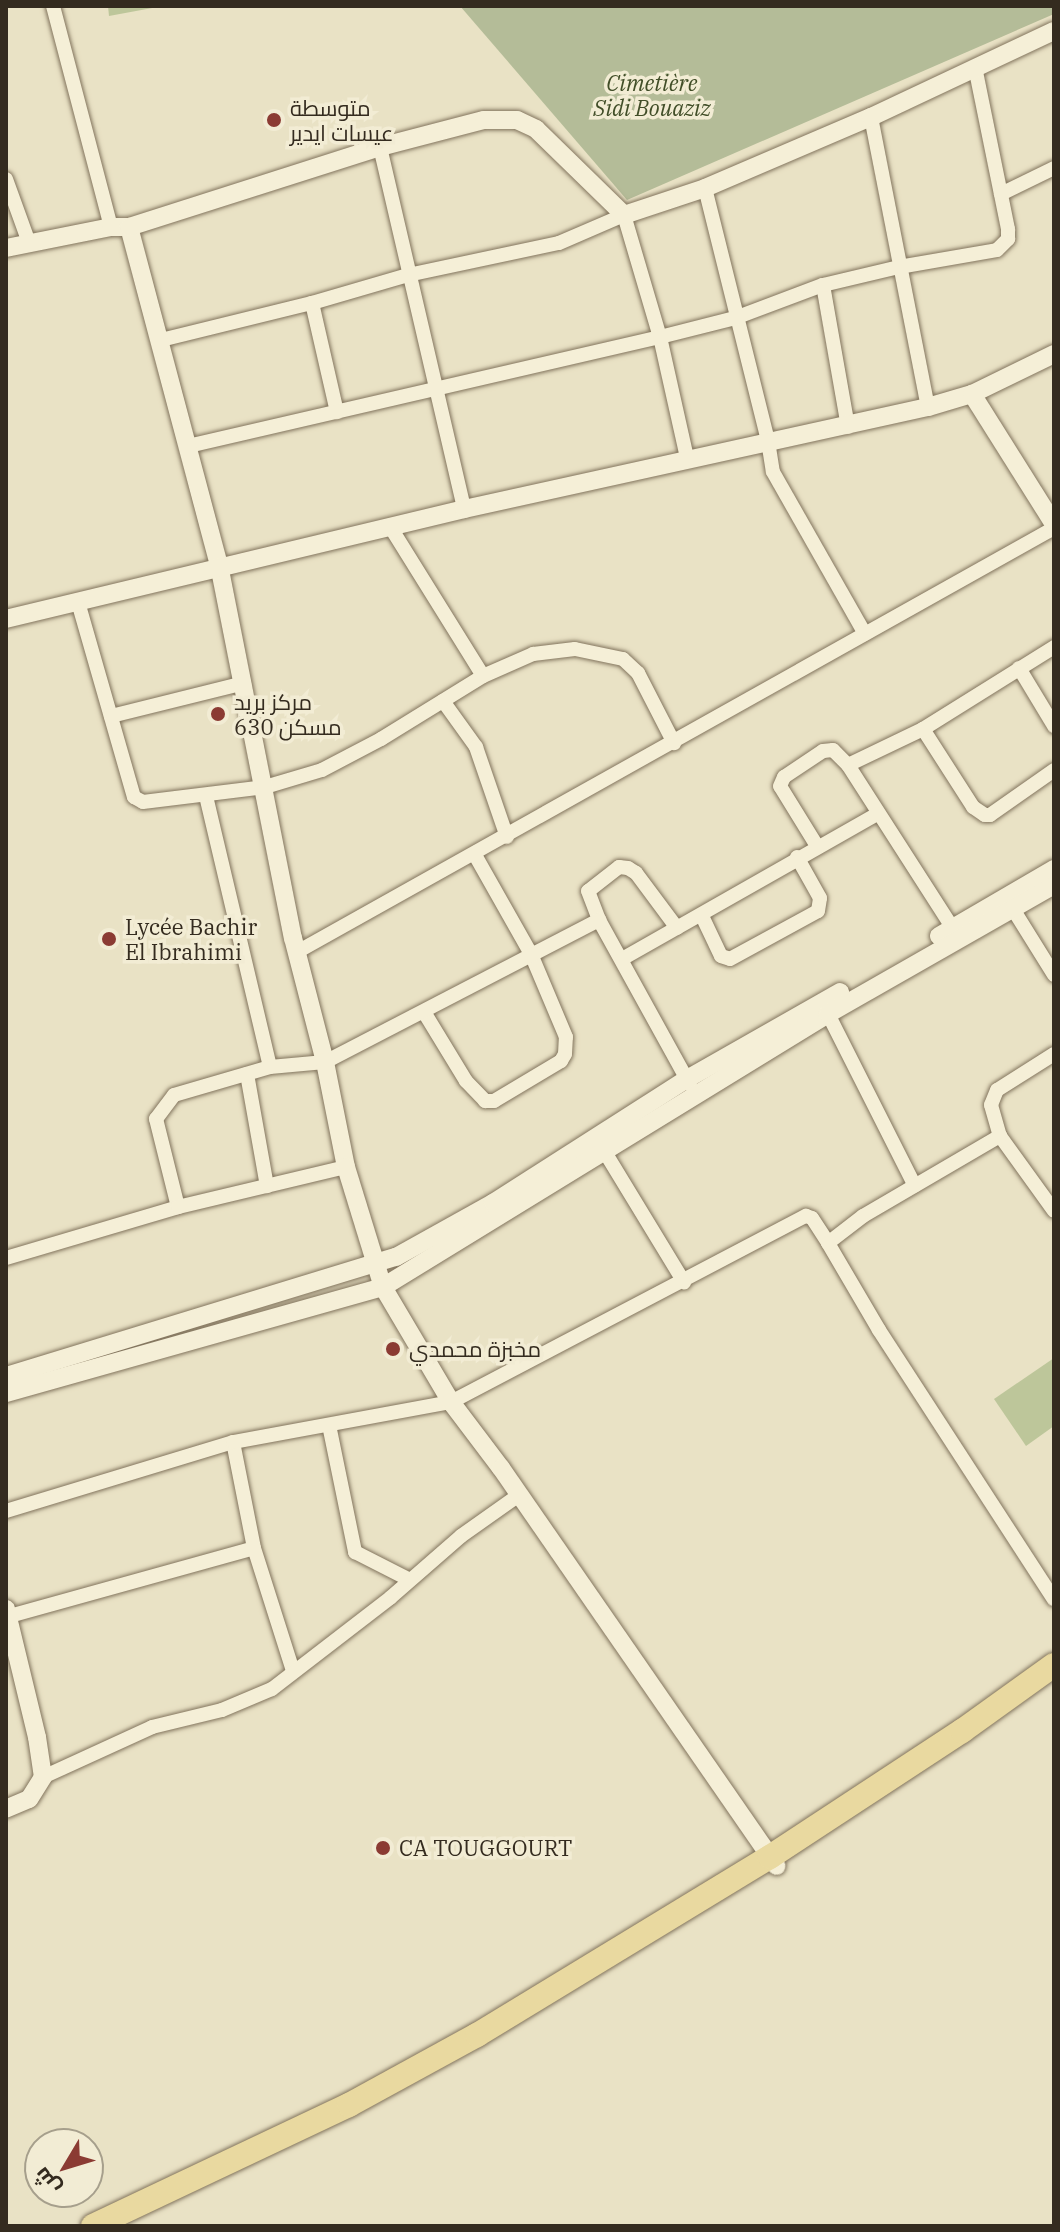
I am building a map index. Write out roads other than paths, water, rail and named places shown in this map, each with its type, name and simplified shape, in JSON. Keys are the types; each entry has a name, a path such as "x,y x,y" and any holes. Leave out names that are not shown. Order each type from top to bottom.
{"main road":[{"path":"93,2226 393,2082 774,1861 1054,1665"},
{"path":"120,2226 375,2104 774,1861 1054,1680"}],"street":[{"path":"53,6 120,227 161,340 220,570 297,952 325,1062 346,1167 383,1287 451,1402 774,1861"},
{"path":"161,340 312,303 408,275 559,243 624,215 705,188 871,117 1054,31"},
{"path":"188,446 735,318 823,285 899,267 997,250 1008,239 975,67"},
{"path":"871,117 928,407"},
{"path":"6,248 120,227 380,147 484,120 517,120 548,137 624,215 660,337 687,458"},
{"path":"380,147 464,509"},
{"path":"1001,194 1054,168"},
{"path":"6,179 29,243"},
{"path":"705,188 776,479 865,634"},
{"path":"823,285 848,427"},
{"path":"312,303 337,412"},
{"path":"6,619 464,509 928,407 972,394 1054,354"},
{"path":"297,952 507,837 1054,526 972,394"},
{"path":"391,528 483,676"},
{"path":"78,602 134,797 143,802 265,787 322,770 483,676 533,654 575,649 623,659 638,673 674,743"},
{"path":"848,765 923,729 1054,647"},
{"path":"1019,668 1054,726"},
{"path":"111,716 244,683"},
{"path":"443,701 476,747 507,837"},
{"path":"923,729 973,807 985,815 990,815 1054,770"},
{"path":"817,846 781,792 781,781 828,749 837,752 848,765 956,934"},
{"path":"206,796 270,1067"},
{"path":"622,959 877,814"},
{"path":"424,1012 466,1081 478,1096 494,1101 561,1061 565,1054 566,1037 531,954 475,855"},
{"path":"702,916 721,956 730,959 818,911 820,898 797,857"},
{"path":"677,928 636,873 623,866 588,891 599,920 691,1088"},
{"path":"6,1393 383,1287 691,1088 1009,903 1054,869"},
{"path":"1009,903 1054,885"},
{"path":"1009,903 1054,975"},
{"path":"178,1207 156,1119 174,1095 270,1067 325,1062 599,920"},
{"path":"825,1008 915,1186"},
{"path":"1054,1054 993,1094 992,1111 1000,1136 1054,1211"},
{"path":"247,1074 267,1186"},
{"path":"828,1243 863,1216 1000,1136"},
{"path":"6,1376 375,1266 601,1145"},
{"path":"601,1145 684,1282"},
{"path":"6,1258 178,1207 346,1167"},
{"path":"6,1511 233,1442 451,1402 684,1282 800,1217 812,1218 879,1330 1054,1599"},
{"path":"329,1425 355,1552 408,1579"},
{"path":"233,1442 254,1548 293,1671"},
{"path":"6,1809 29,1799 43,1777 152,1727 257,1697 355,1626 408,1579 519,1495"},
{"path":"43,1777 37,1737 7,1614 254,1548"}],"place":[{"name":"متوسطة عيسات ايدير","path":"274,120"},
{"name":"مركز بريد 630 مسكن","path":"218,714"},
{"name":"Lycée Bachir El Ibrahimi","path":"109,939"},
{"name":"مخبزة محمدي","path":"393,1349"},
{"name":"CA TOUGGOURT","path":"383,1848"}],"park label":[{"name":"Cimetière Sidi Bouaziz","path":"652,94"}]}
